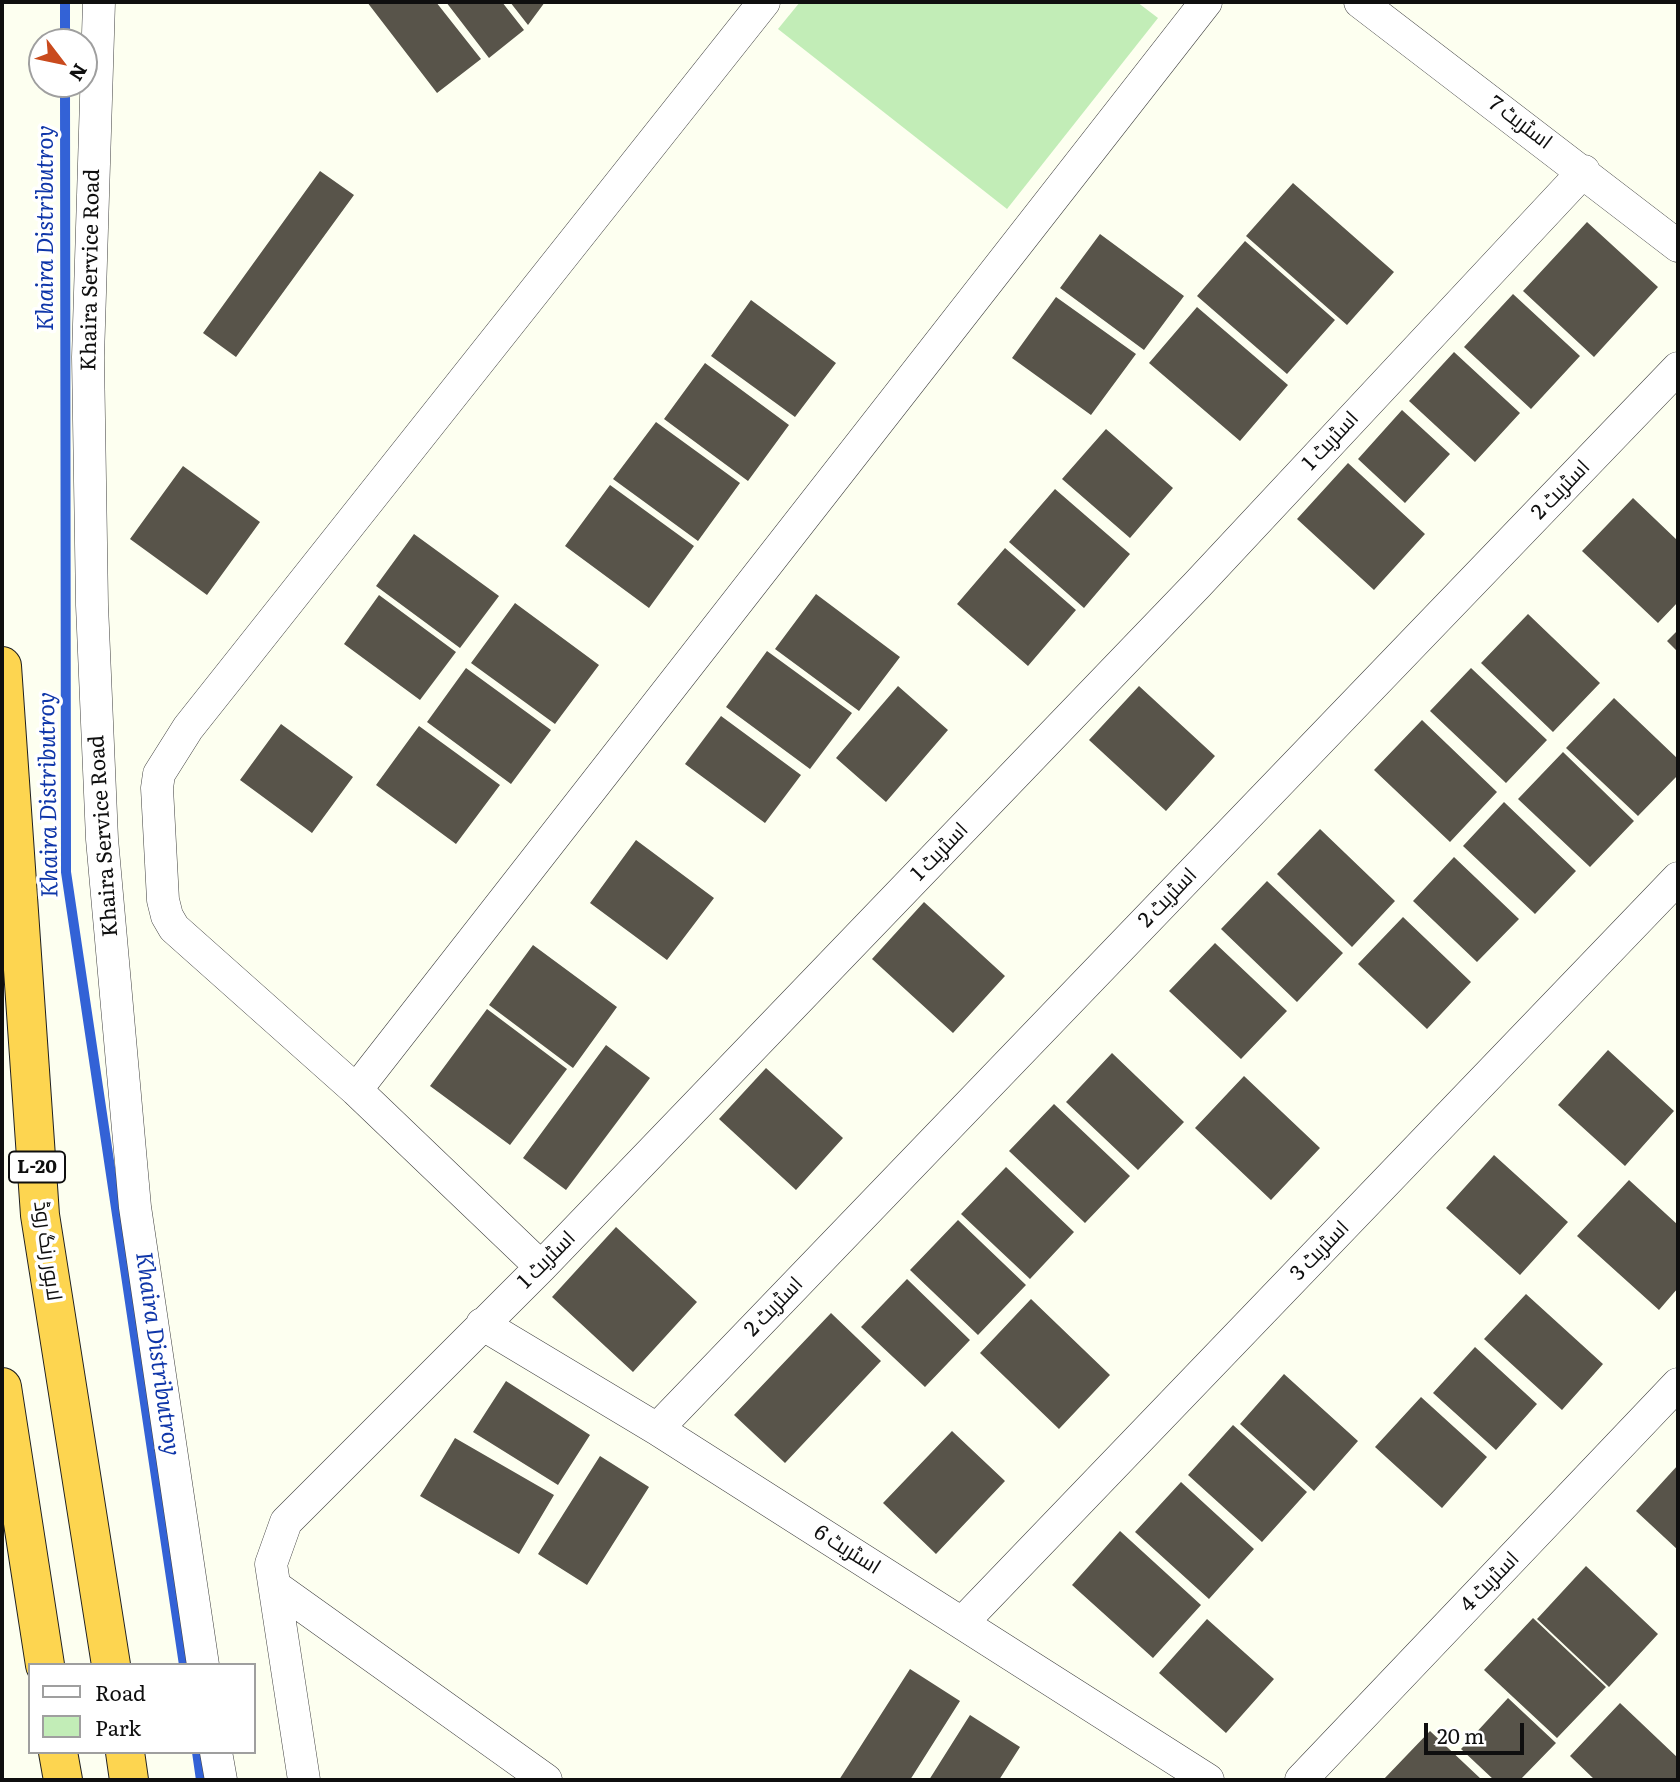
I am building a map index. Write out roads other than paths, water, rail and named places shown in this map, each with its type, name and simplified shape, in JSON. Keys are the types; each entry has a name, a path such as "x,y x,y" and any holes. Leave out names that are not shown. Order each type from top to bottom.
{"highway":[{"name":"لاہور رنگ روڈ","path":"2,666 40,1215 111,1663"},
{"path":"2,1387 45,1663"},
{"path":"58,1754 63,1780"},
{"path":"125,1754 129,1780"}],"street":[{"name":"Khaira Service Road","path":"99,2 88,356 92,605 102,839 135,1207 203,1663"},
{"path":"541,1267 356,1090 174,928 166,916 157,788 159,774 188,728 764,2"},
{"name":"اسٹریٹ 7","path":"1360,2 1584,171 1678,246"},
{"path":"356,1090 1202,3"},
{"name":"اسٹریٹ 1","path":"276,1587 271,1564 286,1522 541,1267 1197,585 1584,171"},
{"name":"اسٹریٹ 2","path":"657,1429 1678,368"},
{"name":"اسٹریٹ 3","path":"962,1623 1678,878"},
{"name":"اسٹریٹ 6","path":"482,1324 657,1429 1208,1780"},
{"name":"اسٹریٹ 4","path":"1301,1780 1678,1384"},
{"path":"276,1587 304,1780"},
{"path":"276,1587 546,1780"},
{"path":"216,1754 221,1780"}],"waterway":[{"name":"Khaira Distributroy","path":"65,2 65,28"},
{"name":"Khaira Distributroy","path":"65,98 66,872 184,1663"},
{"name":"Khaira Distributroy","path":"197,1754 201,1780"}]}
